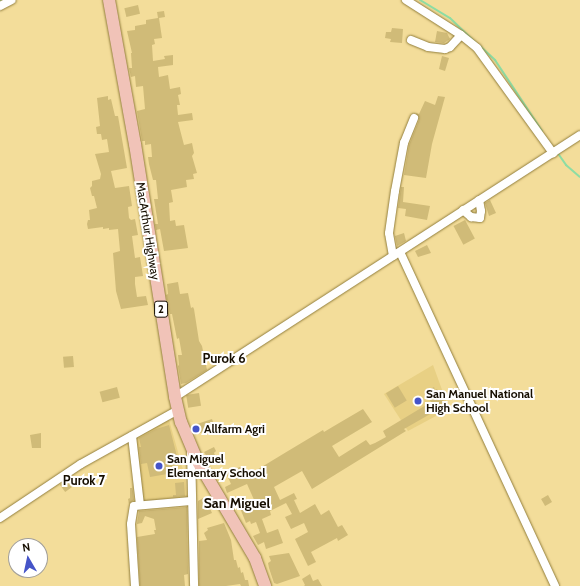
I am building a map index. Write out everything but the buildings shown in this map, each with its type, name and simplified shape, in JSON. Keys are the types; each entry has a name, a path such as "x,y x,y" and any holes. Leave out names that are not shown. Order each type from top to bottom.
{"highway":[{"name":"MacArthur Highway","path":"109,0 135,144 178,410 190,447 255,558 265,586"}],"street":[{"path":"0,6 12,0"},
{"path":"406,0 461,35 482,54 556,150"},
{"path":"411,40 428,47 445,50 450,47 461,35"},
{"path":"393,256 389,234 395,191 404,143 414,118"},
{"path":"175,397 580,135"},
{"path":"463,210 471,217 480,218 481,211 479,200"},
{"path":"400,252 555,586"},
{"path":"0,518 81,464 178,410"},
{"path":"132,436 140,505"},
{"path":"190,447 194,586"},
{"path":"135,586 131,518 134,506 191,501"}],"shaded area":[{"name":"San Manuel National High School","path":"433,365 449,409 408,431 384,394"},
{"name":"San Miguel Elementary School","path":"169,420 185,477 187,498 142,502 132,435"}],"waterway":[{"path":"420,0 450,18 476,43"},
{"path":"480,46 495,60 542,131"},
{"path":"557,152 566,165 580,177"}],"place":[{"name":"San Manuel National High School","path":"418,401"},
{"name":"Allfarm Agri","path":"196,429"},
{"name":"San Miguel Elementary School","path":"159,466"}],"district":[{"name":"Purok 6","path":"224,358"},
{"name":"Purok 7","path":"84,480"},
{"name":"San Miguel","path":"237,503"}]}
